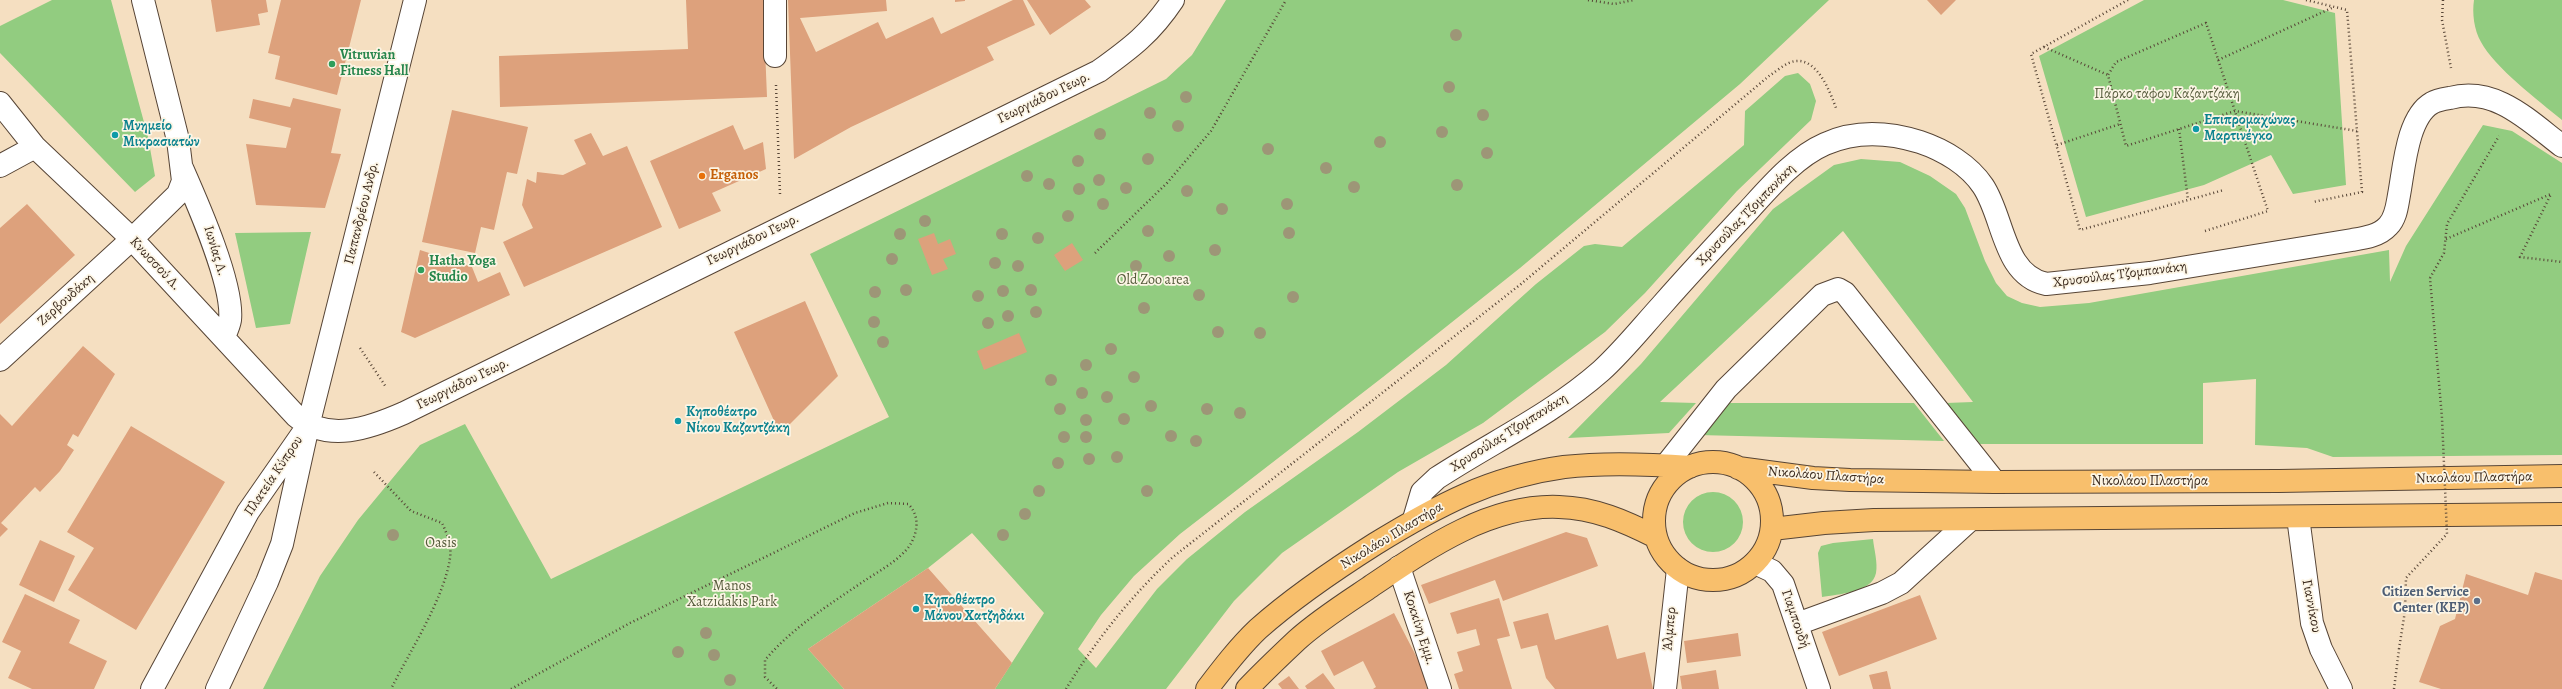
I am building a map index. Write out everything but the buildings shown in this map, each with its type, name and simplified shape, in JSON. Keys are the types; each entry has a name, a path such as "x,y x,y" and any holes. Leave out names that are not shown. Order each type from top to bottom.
{"main road":[{"path":"1714,462 1738,468 1757,482 1766,494 1772,514 1772,529 1765,549 1755,563 1741,574 1716,580 1698,579 1678,569 1664,556 1656,537 1654,514 1661,492 1671,480 1690,467 1714,462"},
{"name":"Νικολάου Πλαστήρα","path":"1207,689 1248,640 1292,601 1348,561 1414,519 1470,492 1496,482 1542,471 1588,465 1666,465 1690,467"},
{"name":"Νικολάου Πλαστήρα","path":"1738,468 1813,478 1995,482 2279,481 2562,476"},
{"path":"1247,689 1298,639 1399,567 1453,536 1488,520 1527,509 1558,507 1596,511 1656,537"},
{"path":"1772,529 1838,522 2562,514"}],"street":[{"name":"Ιωνίας Λ.","path":"132,240 178,194 183,182 178,140 142,0"},
{"name":"Παπανδρέου Ανδρ.","path":"308,426 415,0"},
{"path":"775,0 775,56"},
{"name":"Γεωργιάδου Γεωρ.","path":"308,426 330,431 351,431 374,426 404,413 781,226 1099,71 1144,38 1158,22 1173,0"},
{"name":"Χρυσούλας Τζομπανάκη","path":"1414,519 1422,492 1436,478 1545,413 1578,390 1626,345 1768,189 1805,156 1822,145 1846,137 1882,133 1921,143 1950,156 1974,174 1984,187 1996,210 2013,259 2034,282 2046,284 2150,273 2352,240 2378,233 2390,224 2397,210 2410,138 2416,122 2432,103 2456,96 2485,96 2499,101 2562,146"},
{"name":"Κνωσσού Λ.","path":"0,103 35,147 132,240 296,416 308,426"},
{"path":"0,166 35,147"},
{"name":"Ιωνίας Λ.","path":"182,168 206,223 224,282 230,314 228,328 224,337"},
{"name":"Ζερβουδάκη","path":"0,360 132,240"},
{"path":"1666,465 1726,389 1822,295 1838,289 1845,293 1995,482"},
{"name":"Πλατεία Κύπρου","path":"152,689 248,512 308,426"},
{"name":"Πλατεία Κύπρου","path":"217,689 267,582 282,544 308,426"},
{"name":"Γιαννίκου","path":"2298,517 2312,623 2321,648 2341,689"},
{"path":"1797,624 1882,593 1901,582 1970,520"},
{"name":"Γιαμπουδή","path":"1755,563 1772,571 1778,576 1783,584 1819,689"},
{"name":"Κοκκίνη Εμμ.","path":"1399,567 1440,689"},
{"name":"Άλμπερ","path":"1665,689 1678,569"}],"path":[{"path":"1095,253 1167,184 1211,131 1286,0"},
{"path":"1588,0 1614,4 1634,0"},
{"path":"2128,0 2031,54 2080,230 2224,190"},
{"path":"2306,0 2347,10 2362,192 2313,202"},
{"path":"2443,0 2442,20 2456,96"},
{"path":"2218,60 2334,7"},
{"path":"2200,233 2268,211 2235,111 2206,24 2116,62 2108,75 2126,146 2235,111 2357,131"},
{"path":"2043,47 2108,75"},
{"path":"775,56 781,226"},
{"path":"1066,689 1088,652 1108,627 1149,579 1173,557 1522,284 1769,76 1796,61 1802,61 1813,68 1825,83 1846,137"},
{"path":"2057,145 2120,124"},
{"path":"2179,129 2188,200"},
{"path":"2394,689 2405,611 2406,578 2447,534 2442,418 2430,278 2444,253 2447,224 2487,156"},
{"path":"2446,239 2551,194 2520,257 2562,262"},
{"path":"357,345 404,413"},
{"path":"374,472 411,511 442,523 449,536 450,557 442,588 391,689"},
{"path":"511,689 630,623 855,513 888,503 908,504 912,508 916,520 915,535 909,546 890,564 800,626 765,660 766,677 777,689"}],"green space":[{"path":"52,0 111,0 148,137 155,176 135,192 0,53 0,26"},
{"path":"1226,0 1829,0 1740,84 1520,268 1383,377 1180,534 1134,576 1101,615 1078,649 1096,668 1157,589 1187,559 1245,512 1358,432 1446,365 1536,284 1584,246 1595,244 1622,247 1744,145 1745,111 1785,76 1798,73 1810,84 1816,101 1811,120 1737,191 1645,293 1605,332 1483,423 1398,472 1282,553 1234,601 1166,689 995,689 1044,613 972,533 928,568 808,649 844,689 263,689 320,576 358,520 420,445 465,424 551,579 889,417 810,254 1166,79 1192,55"},
{"name":"Πάρκο τάφου Καζαντζάκη","path":"2144,0 2283,0 2335,13 2346,185 2293,194 2271,155 2204,185 2086,217 2039,56"},
{"path":"2474,0 2562,0 2562,120 2506,73 2487,52 2475,27 2473,16"},
{"path":"2483,125 2512,131 2562,163 2562,455 2333,457 2307,448 2255,445 2256,379 2203,383 2203,444 1980,444 1946,403 1973,402 1843,231 1660,402 1696,403 1669,433 1568,438 1641,364 1773,209 1834,165 1861,159 1900,162 1930,176 1956,194 1965,208 1985,261 1996,283 2007,296 2022,303 2040,307 2089,303 2389,250 2390,282 2406,246"},
{"path":"311,232 290,324 256,328 235,233"},
{"path":"1728,403 1914,403 1944,441 1698,435"},
{"path":"1713,492 1730,497 1738,505 1743,522 1738,539 1730,547 1713,552 1696,547 1688,539 1683,522 1688,505 1696,497"},
{"path":"1873,539 1877,565 1873,580 1861,589 1822,597 1818,553 1821,546 1833,543"}],"place":[{"name":"Vitruvian Fitness Hall","path":"332,64"},
{"name":"Επιπρομαχώνας Μαρτινέγκο","path":"2196,129"},
{"name":"Μνημείο Μικρασιατών","path":"115,135"},
{"name":"Erganos","path":"702,176"},
{"name":"Hatha Yoga Studio","path":"421,270"},
{"name":"Κηποθέατρο Νίκου Καζαντζάκη","path":"678,421"},
{"name":"Citizen Service Center (KEP)","path":"2477,601"},
{"name":"Κηποθέατρο Μάνου Χατζηδάκι","path":"916,609"}],"park label":[{"name":"Old Zoo area","path":"1153,281"},
{"name":"Oasis","path":"441,544"},
{"name":"Manos Xatzidakis Park","path":"732,596"}]}
